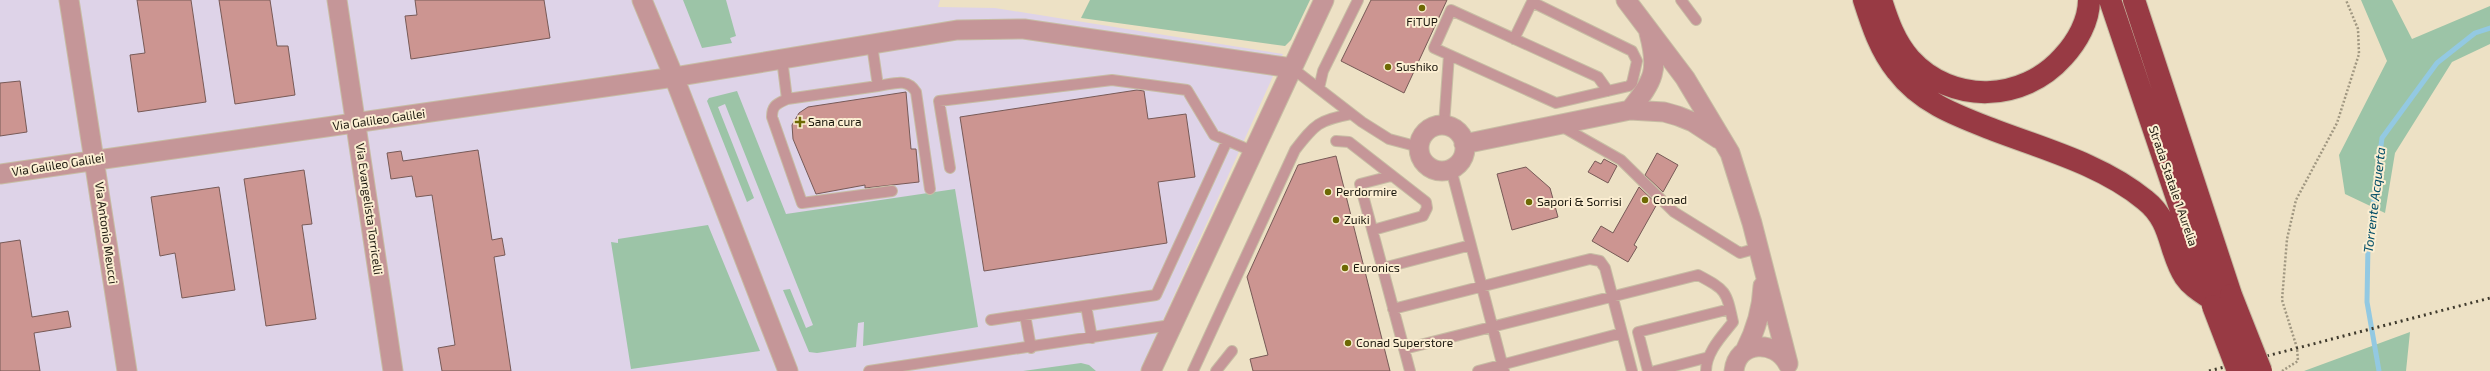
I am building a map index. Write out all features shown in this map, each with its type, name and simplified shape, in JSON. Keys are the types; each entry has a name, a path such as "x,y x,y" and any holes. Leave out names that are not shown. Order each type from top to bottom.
{"highway":[{"path":"1864,0 1883,50 1896,71 1915,91 1938,107 2065,157 2117,181 2138,194 2154,208 2167,227 2185,277 2218,300"},
{"path":"1881,0 1895,37 1917,66 1949,86 1971,92 1994,92 2026,85 2038,80 2058,64 2076,42 2082,30 2089,0"},
{"name":"Strada Statale 1 Aurelia","path":"2110,0 2218,300 2261,371"},
{"name":"Strada Statale 1 Aurelia","path":"2134,0 2238,371"}],"street":[{"name":"Via Antonio Meucci","path":"69,0 95,158 127,371"},
{"name":"Via Evangelista Torricelli","path":"337,0 357,123 393,371"},
{"path":"642,0 674,77 788,371"},
{"path":"1151,371 1252,151 1324,0"},
{"path":"1627,0 1648,26 1685,78 1730,152 1758,248 1788,367"},
{"path":"1630,110 1643,94 1654,71 1655,56 1648,26"},
{"name":"Via Galileo Galilei","path":"0,174 95,158 357,123 674,77 958,30 1024,29 1292,68"},
{"path":"1464,144 1630,110 1664,112 1678,116 1693,122 1722,141"},
{"path":"1436,125 1444,125 1458,131 1464,144 1462,159 1451,169 1436,170 1429,167 1420,155 1418,147 1424,133 1436,125"},
{"path":"1734,371 1736,362 1745,351 1754,333 1762,306 1764,271"},
{"path":"1745,351 1759,346 1773,348 1784,357 1788,367"}],"lane":[{"path":"1319,88 1323,72 1358,0"},
{"path":"1681,0 1696,20"},
{"path":"1514,39 1532,2 1632,51 1637,61 1632,83 1629,86 1556,104 1434,48 1451,10 1598,78 1608,91"},
{"path":"872,45 878,86"},
{"path":"1444,125 1449,55"},
{"path":"782,59 788,100"},
{"path":"1292,68 1352,114 1389,139 1418,147"},
{"path":"950,168 939,102 1112,80 1187,90 1214,135 1252,151"},
{"path":"892,191 802,203 772,117 772,110 775,104 788,100 905,82 912,86 916,92 930,189"},
{"path":"1193,371 1295,150 1307,134 1325,119 1352,114"},
{"path":"1559,124 1622,160 1674,212 1740,253 1758,248"},
{"path":"991,320 1156,295 1227,141"},
{"path":"1336,141 1349,142 1426,202 1426,212 1422,216 1372,230"},
{"path":"1451,169 1503,368"},
{"path":"1392,176 1360,184 1410,371"},
{"path":"1382,268 1471,245"},
{"path":"1393,309 1482,288 1590,259 1600,261 1605,268 1632,371"},
{"path":"1404,350 1698,275 1720,287 1727,294 1732,322 1717,342 1709,357 1706,371"},
{"path":"1086,306 1092,338"},
{"path":"1648,371 1638,332 1730,309"},
{"path":"1025,315 1031,348"},
{"path":"869,371 1031,348 1172,325"},
{"path":"1478,371 1503,368 1622,333"},
{"path":"1216,371 1232,352"},
{"path":"1655,371 1709,357"}],"path":[{"path":"2282,371 2298,362 2297,348 2282,300 2287,239 2296,200 2337,123 2359,54 2358,29 2346,0"}],"shaded area":[{"path":"0,0 940,0 938,7 995,8 1283,54 1140,371 0,371"}],"green space":[{"path":"683,0 726,0 736,36 730,38 732,43 702,48"},
{"path":"1090,0 1310,0 1291,40 1285,46 1081,18"},
{"path":"2361,0 2392,0 2412,39 2490,6 2490,44 2452,62 2395,153 2385,213 2345,194 2339,155 2387,61"},
{"path":"737,91 786,214 955,189 978,327 863,346 864,322 858,323 856,347 817,353 809,352 783,290 790,289 806,328 813,325 725,104 718,107 754,198 747,202 707,101 709,98"},
{"path":"708,225 760,351 631,369 611,242 618,243 618,239"},
{"path":"2410,332 2406,371 2304,371"},
{"path":"1081,363 1089,365 1096,371 1023,371"}],"building":[{"path":"137,0 191,0 206,102 138,112 130,55 145,53"},
{"path":"219,0 270,0 277,46 288,46 295,95 235,104"},
{"path":"415,0 544,0 550,38 411,59 405,16 417,15"},
{"path":"1371,0 1447,0 1404,93 1341,61"},
{"path":"20,81 27,132 0,136 0,83"},
{"path":"1137,90 1144,91 1148,119 1186,114 1195,177 1158,182 1167,243 984,271 960,117"},
{"path":"906,92 911,149 916,149 919,182 865,188 865,185 816,194 793,139 792,125 799,113 808,107"},
{"path":"478,150 492,240 502,238 505,255 494,257 511,371 442,371 438,348 455,345 432,195 416,197 412,176 391,179 387,153 401,151 403,161"},
{"path":"1657,153 1678,165 1663,192 1645,175"},
{"path":"1336,156 1390,371 1253,371 1250,359 1268,355 1247,277 1298,165"},
{"path":"1604,159 1617,166 1608,183 1588,172 1595,161 1601,164"},
{"name":"Sapori & Sorrisi","path":"1526,167 1550,188 1558,217 1512,230 1497,174"},
{"path":"304,170 312,224 302,225 316,319 266,326 244,179"},
{"path":"219,187 235,290 182,298 175,253 160,256 151,197"},
{"path":"1639,187 1657,204 1634,245 1637,247 1628,262 1592,241 1601,226 1613,233"},
{"path":"20,240 32,317 68,311 71,327 34,333 40,371 0,371 0,243"}],"waterway":[{"name":"Torrente Acquerta","path":"2379,371 2367,302 2368,244 2382,138 2437,63 2475,33 2490,28"}],"railway":[{"path":"2209,371 2490,298"}],"place":[{"name":"FiTUP","path":"1422,8"},
{"name":"Sushiko","path":"1388,67"},
{"name":"Sana cura","path":"800,122"},
{"name":"Perdormire","path":"1328,192"},
{"name":"Conad","path":"1645,200"},
{"name":"Sapori & Sorrisi","path":"1529,202"},
{"name":"Zuiki","path":"1336,220"},
{"name":"Euronics","path":"1345,268"},
{"name":"Conad Superstore","path":"1348,343"}]}
